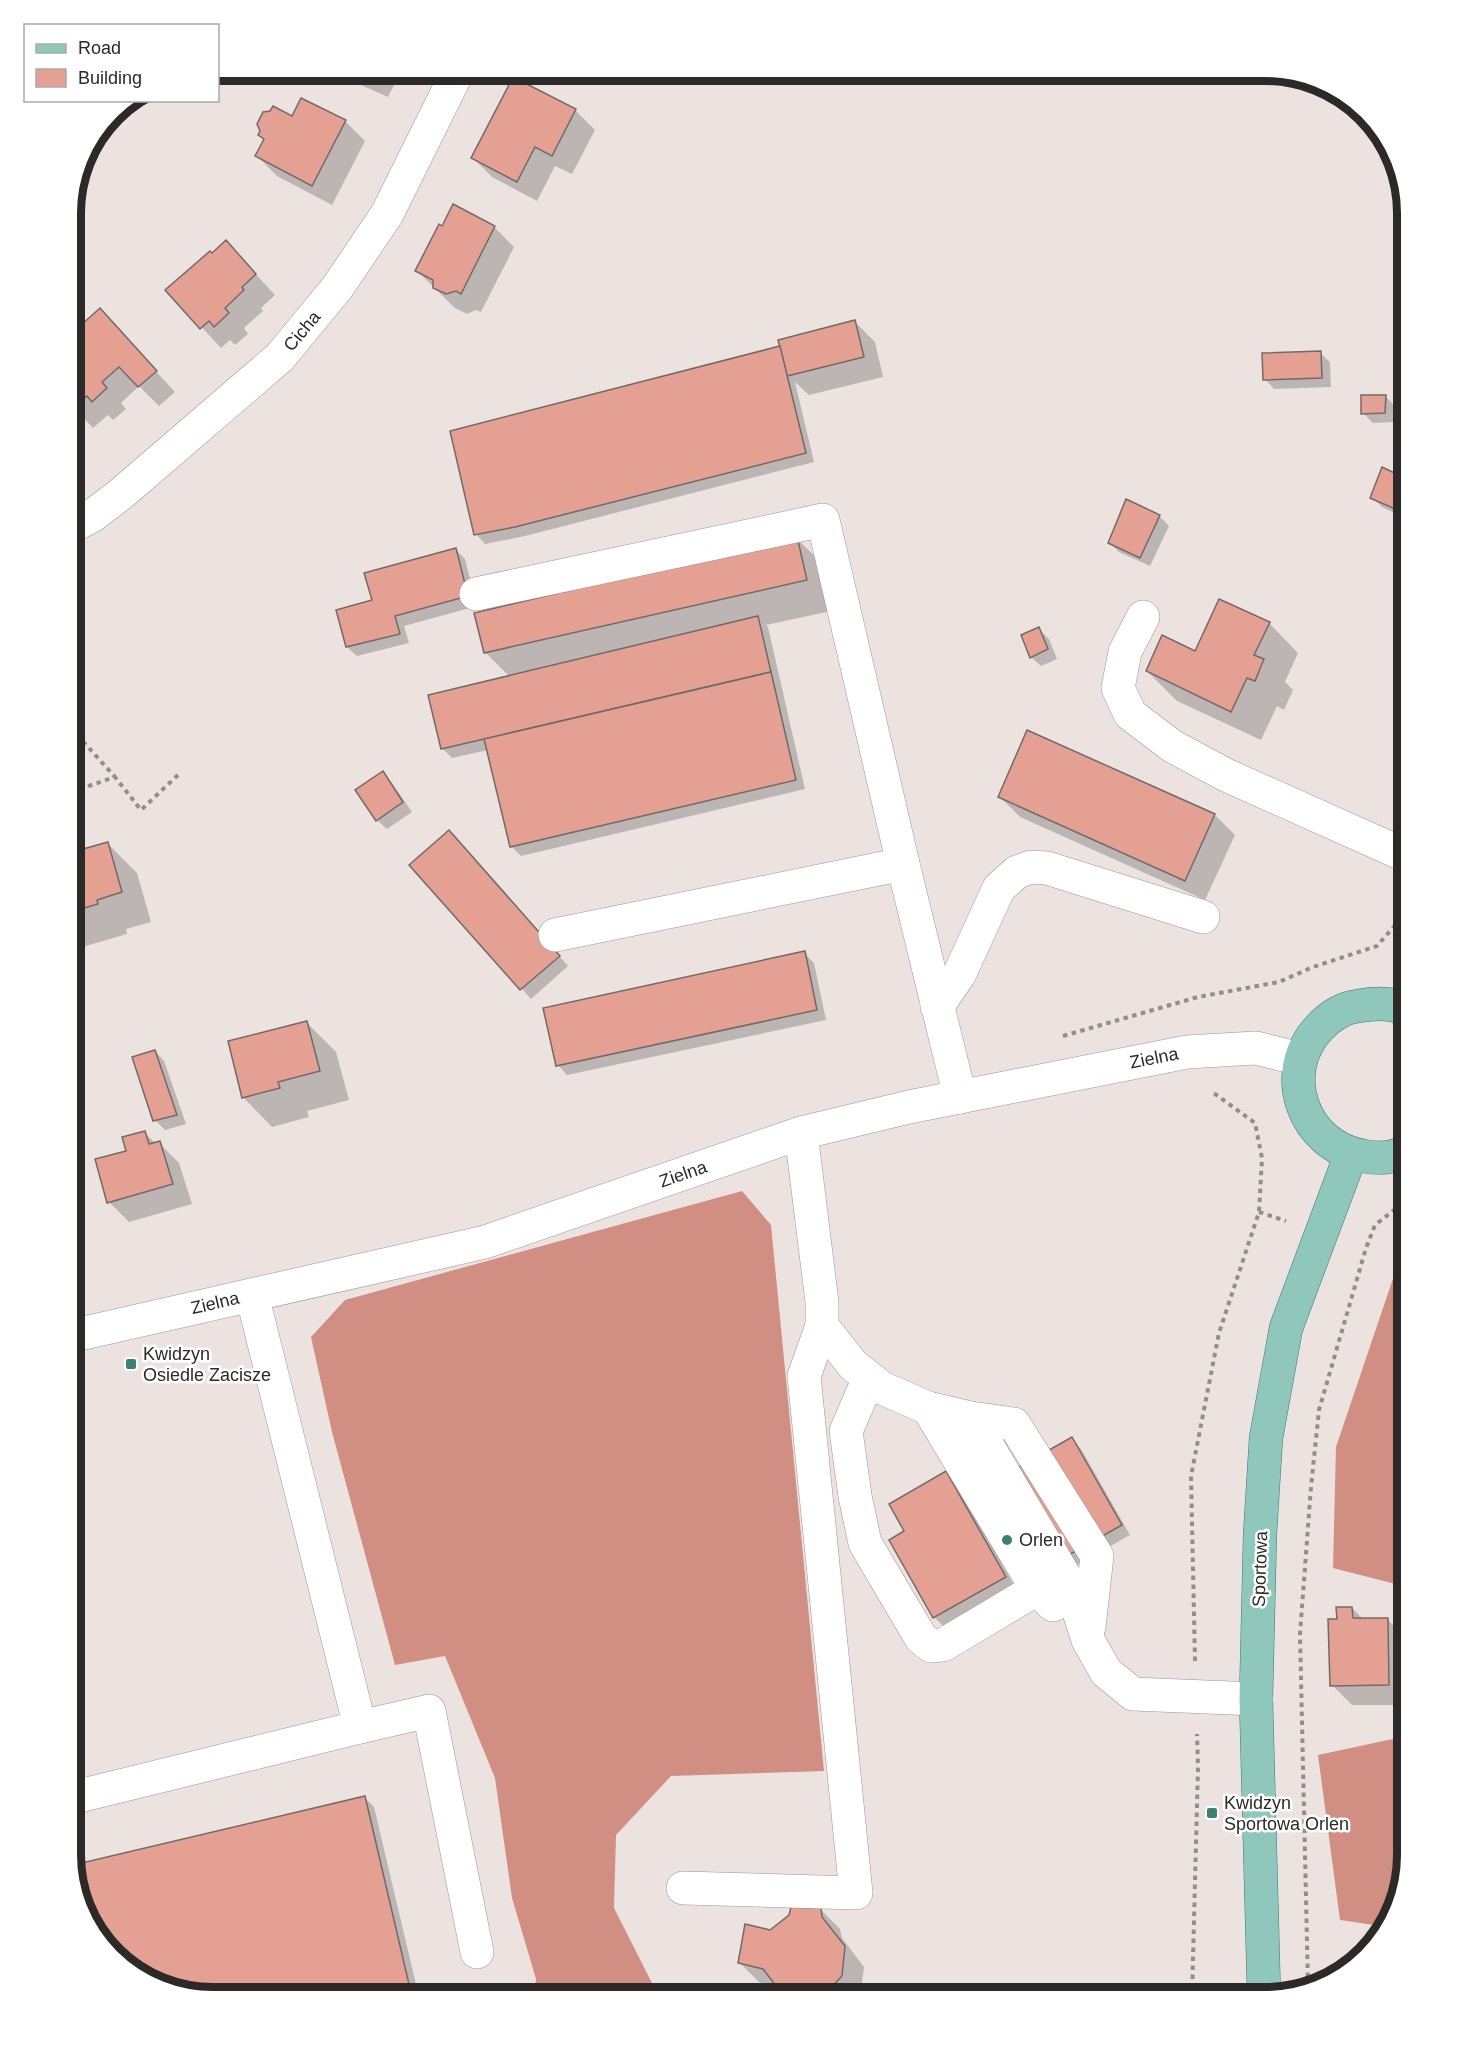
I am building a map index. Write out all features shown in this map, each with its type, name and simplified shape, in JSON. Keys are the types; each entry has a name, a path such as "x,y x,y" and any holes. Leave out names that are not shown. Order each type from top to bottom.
{"main road":[{"path":"1397,1004 1376,1003 1351,1007 1329,1018 1312,1036 1300,1059 1298,1082 1302,1106 1309,1120 1330,1144 1351,1154 1377,1159 1397,1154"},
{"name":"Sportowa","path":"1264,1987 1256,1699 1260,1534 1266,1438 1287,1328 1351,1154"}],"street":[{"name":"Cicha","path":"81,522 122,493 280,357 337,288 387,214 453,81"},
{"path":"476,594 823,520 960,1097"},
{"path":"1143,617 1125,652 1118,688 1130,714 1172,746 1226,775 1397,852"},
{"path":"555,935 903,864"},
{"path":"937,1007 959,975 999,888 1017,872 1031,867 1047,868 1203,917"},
{"name":"Zielna","path":"81,1334 485,1242 801,1133 909,1107 1187,1052 1256,1048 1300,1059"},
{"path":"683,1888 856,1893 804,1376 822,1326 822,1302 801,1133"},
{"path":"252,1295 360,1727"},
{"path":"822,1326 853,1365 882,1388 928,1408 971,1418 1071,1587 1088,1640 1106,1672 1133,1694 1256,1699"},
{"path":"869,1378 846,1431 855,1496 865,1543 921,1638 931,1646 943,1645 1037,1590"},
{"path":"928,1408 1037,1590 1088,1640"},
{"path":"81,1795 429,1711 477,1952"}],"path":[{"path":"81,739 141,810 179,774"},
{"path":"81,789 115,777"},
{"path":"1057,1038 1198,997 1279,982 1313,967 1377,946 1397,925"},
{"path":"1192,1987 1198,1767 1191,1476 1219,1333 1259,1212 1262,1158 1255,1123 1211,1092"},
{"path":"1308,1980 1300,1634 1319,1410 1366,1248 1375,1225 1397,1208"}],"shaded area":[{"path":"742,1191 771,1225 824,1771 671,1776 616,1835 614,1908 654,1987 535,1987 536,1979 512,1898 495,1778 445,1656 395,1665 332,1432 311,1337 345,1300"},
{"path":"1397,1267 1397,1584 1333,1568 1336,1447"},
{"path":"1397,1738 1396,1873 1387,1906 1376,1925 1340,1920 1318,1755"}],"building":[{"path":"511,81 521,81 576,109 552,156 535,147 517,182 471,158"},
{"path":"301,98 346,120 312,186 255,156 264,139 258,135 260,131 257,124 263,112 270,111 273,106 292,116"},
{"path":"453,204 495,226 461,294 456,291 446,294 433,288 433,280 415,271 439,224 442,226"},
{"path":"226,240 256,274 242,287 244,290 225,308 229,313 214,327 209,321 200,329 165,290"},
{"path":"100,308 157,371 138,387 119,367 102,382 107,388 92,402 87,396 81,401 81,325"},
{"path":"855,320 864,357 787,376 778,340"},
{"path":"780,346 806,453 515,527 474,535 450,431"},
{"path":"1321,351 1322,378 1263,380 1262,353"},
{"path":"1361,395 1386,395 1385,413 1361,414"},
{"path":"1382,467 1397,474 1397,510 1370,498"},
{"path":"1126,499 1160,515 1140,558 1108,543"},
{"path":"797,536 807,580 484,653 474,613"},
{"path":"456,548 468,596 395,616 400,634 346,647 336,610 372,600 364,573"},
{"path":"1219,599 1270,622 1254,655 1264,659 1255,681 1247,678 1231,712 1146,671 1162,635 1195,651"},
{"path":"758,616 771,672 441,749 428,695"},
{"path":"1039,627 1048,649 1030,658 1021,635"},
{"path":"771,672 796,780 510,847 484,739"},
{"path":"1027,730 1215,814 1185,881 998,797"},
{"path":"383,771 403,802 376,821 355,790"},
{"path":"449,830 560,956 520,990 409,865"},
{"path":"81,841 83,849 108,842 122,892 97,900 98,904 81,909"},
{"path":"805,951 817,1010 556,1066 543,1008"},
{"path":"307,1021 320,1071 278,1082 280,1088 242,1098 228,1041"},
{"path":"155,1050 177,1115 153,1121 132,1057"},
{"path":"145,1131 149,1144 160,1141 173,1184 107,1203 95,1159 126,1151 122,1137"},
{"path":"1072,1437 1122,1525 1037,1573 987,1485"},
{"path":"946,1471 1006,1577 933,1618 889,1540 904,1531 889,1504"},
{"path":"1336,1607 1352,1607 1353,1618 1388,1618 1389,1685 1330,1686 1328,1619 1337,1619"},
{"path":"365,1796 410,1987 204,1987 179,1983 162,1977 132,1960 108,1936 91,1906 85,1889 81,1863"},
{"path":"791,1907 821,1908 822,1917 845,1946 842,1976 832,1987 777,1987 763,1969 738,1963 745,1924 770,1930 789,1915"}],"place":[{"name":"Kwidzyn Osiedle Zacisze","path":"131,1364"},
{"name":"Orlen","path":"1007,1540"},
{"name":"Kwidzyn Sportowa Orlen","path":"1212,1813"}]}
